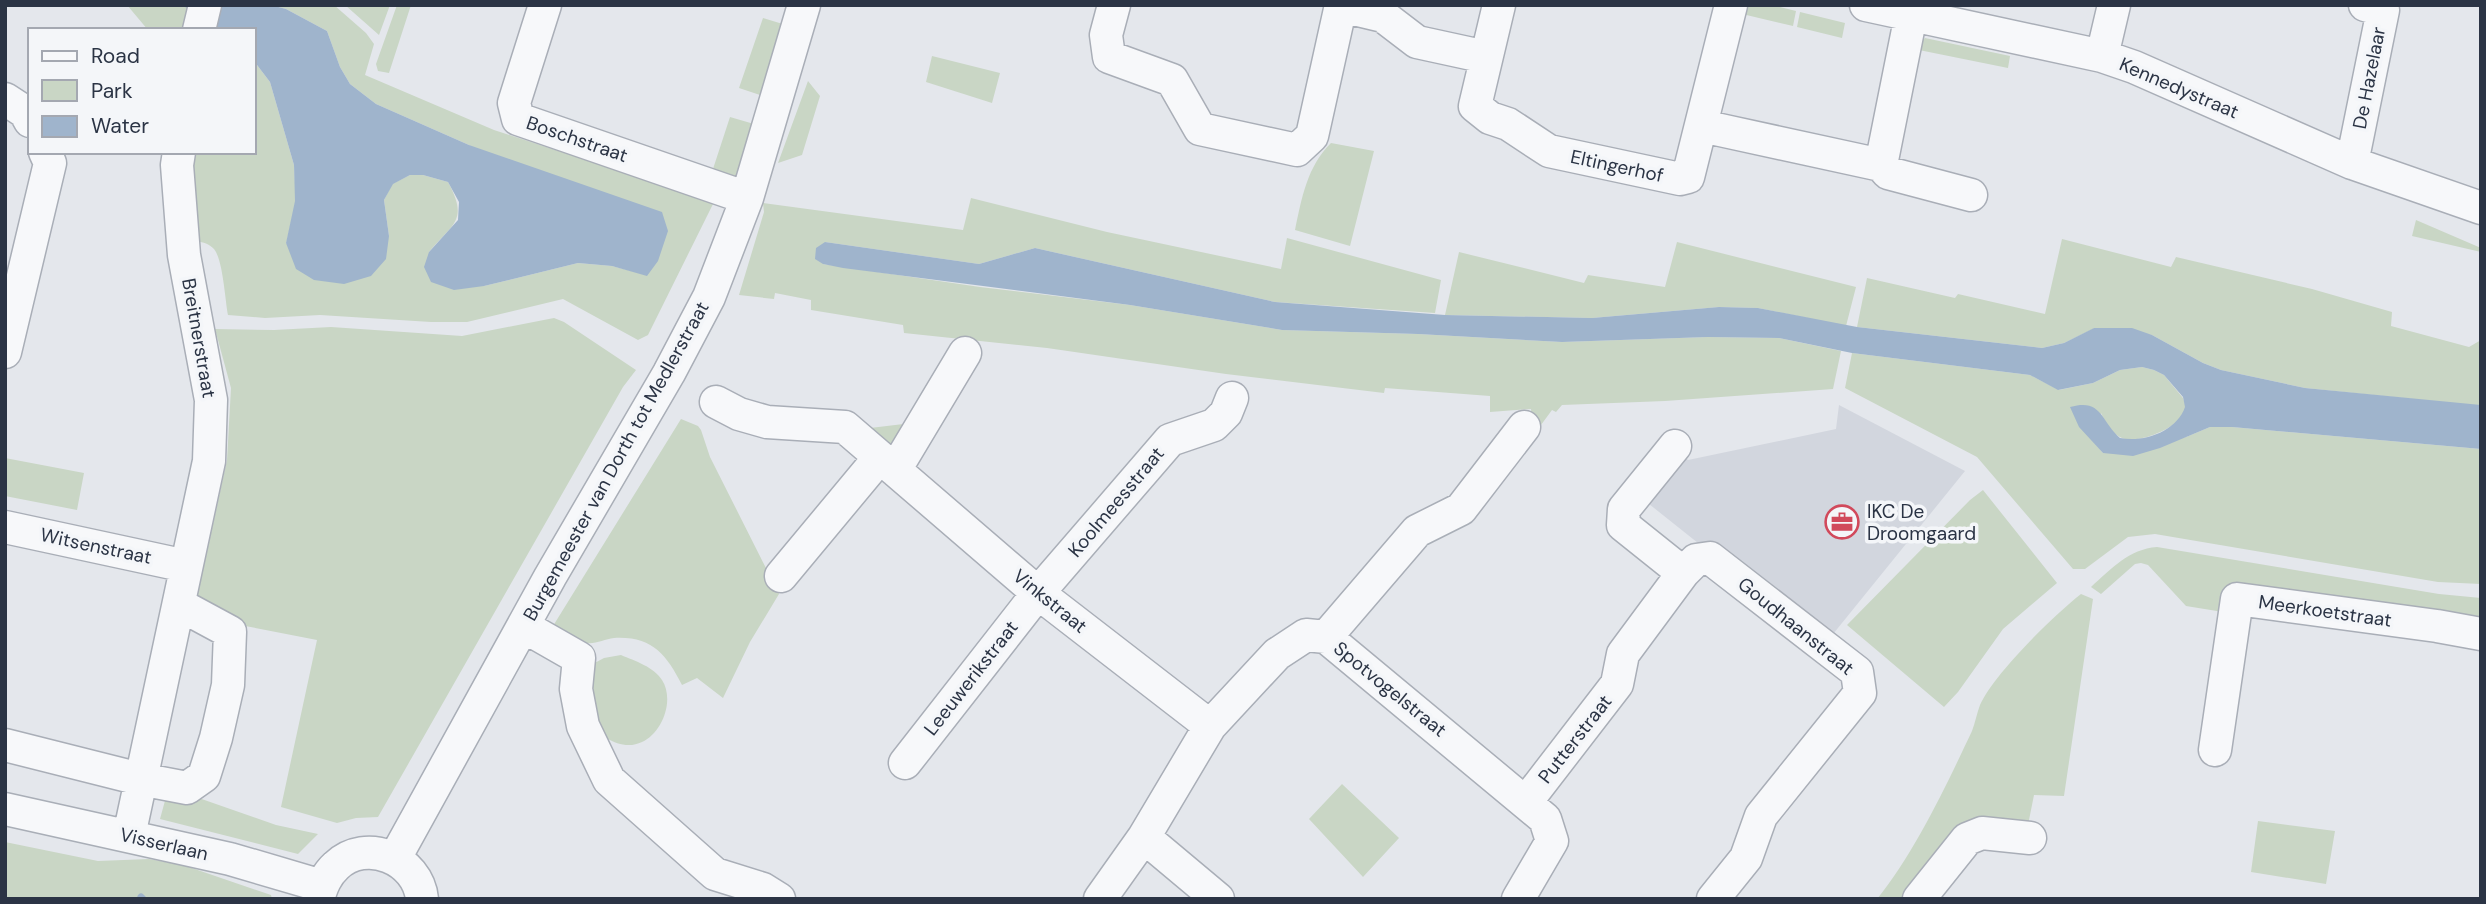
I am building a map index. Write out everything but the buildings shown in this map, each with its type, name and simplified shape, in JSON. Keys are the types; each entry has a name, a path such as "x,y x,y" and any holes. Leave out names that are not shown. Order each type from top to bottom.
{"street":[{"path":"199,28 205,5"},
{"name":"Boschstraat","path":"545,5 514,103 518,119 747,198"},
{"name":"Burgemeester van Dorth tot Medlerstraat","path":"395,858 709,297 747,198 804,5"},
{"path":"1114,5 1106,35 1110,57 1172,80 1200,129 1297,150 1312,136 1341,6 1383,16 1417,42 1486,57"},
{"name":"Eltingerhof","path":"1499,5 1475,106 1490,118 1508,124 1549,151 1680,179 1688,177 1731,5"},
{"name":"Kennedystraat","path":"1866,5 1912,10 2102,56 2134,67 2352,163 2481,208"},
{"path":"2102,56 2114,5"},
{"name":"De Hazelaar","path":"2352,163 2383,10 2365,5"},
{"path":"1881,165 1912,10"},
{"path":"5,99 25,112 28,117"},
{"path":"1710,128 1881,165 1888,173 1971,195"},
{"path":"5,352 51,163 46,154"},
{"name":"Breitnerstraat","path":"129,836 160,701 209,461 211,400 184,255 177,165 179,154"},
{"path":"781,576 887,464 965,353"},
{"name":"Koolmeesstraat","path":"1038,593 1170,440 1214,425 1226,413 1232,398"},
{"name":"Vinkstraat","path":"716,402 739,415 767,422 845,427 1038,593 1210,726"},
{"path":"1326,637 1417,531 1461,509 1524,427"},
{"path":"1675,446 1624,509 1623,525 1683,573"},
{"name":"Witsenstraat","path":"5,527 186,566"},
{"name":"Goudhaanstraat","path":"1683,573 1696,560 1710,558 1857,672 1860,693 1761,816 1746,858 1713,899"},
{"name":"Putterstraat","path":"1527,802 1617,684 1623,654 1683,573"},
{"name":"Leeuwerikstraat","path":"905,763 1038,593"},
{"name":"Meerkoetstraat","path":"2216,750 2237,599 2481,634"},
{"path":"5,745 187,788 204,776 228,685 230,632 180,605"},
{"path":"523,626 579,658 576,689 583,726 609,780 719,887 763,889 779,899"},
{"name":"Spotvogelstraat","path":"1100,899 1144,837 1210,726 1277,654 1306,635 1326,637 1545,819 1552,841 1518,899"},
{"name":"Visserlaan","path":"5,809 230,859 320,892"},
{"path":"1919,899 1967,839 1982,833 2030,838"},
{"path":"1144,837 1217,899"},
{"path":"320,892 324,879 337,864 355,854 376,852 395,858 411,871 421,890 422,899"}],"shaded area":[{"path":"1839,405 1965,471 1825,644 1644,500 1682,455 1688,460 1836,429"}],"green space":[{"path":"127,5 182,5 190,9 185,28 146,28"},
{"path":"271,5 334,5 366,33 374,44 365,75 494,130 714,202 648,335 638,340 563,299 467,322 320,315 265,318 228,315 217,254 207,244 194,242 192,154 256,154 256,64 270,82 294,165 296,201 286,244 389,236 384,200 392,184 410,175 423,175 448,182 458,214 451,227 429,252 484,286 578,263 612,266 647,275 469,145 376,104 350,84 340,67 327,31 286,9"},
{"path":"345,5 390,5 379,35"},
{"path":"397,5 411,5 389,73 378,71 376,64"},
{"path":"1740,5 1772,5 1796,11 1793,26 1738,13"},
{"path":"1800,12 1845,23 1842,38 1797,27"},
{"path":"763,18 786,25 763,96 739,88"},
{"path":"1925,38 2010,56 2008,68 1914,49"},
{"path":"932,56 1000,73 992,103 926,82"},
{"path":"808,81 820,96 802,155 778,163"},
{"path":"730,117 754,124 734,180 712,172"},
{"path":"1331,143 1374,151 1350,246 1295,230 1311,172"},
{"path":"971,198 1107,232 1281,269 1287,238 1441,280 1435,313 1275,302 1035,248 979,264 825,242 823,264 1130,305 1282,330 1562,342 1708,337 1779,338 1841,351 1833,389 1562,405 1556,412 1552,410 1538,429 1532,424 1531,409 1490,412 1490,396 1385,388 1384,393 1047,348 904,333 903,325 811,310 811,300 775,293 774,299 739,295 764,212 763,203 963,230"},
{"path":"2416,220 2481,248 2481,252 2412,236"},
{"path":"2062,239 2171,267 2176,257 2312,289 2392,312 2391,326 2469,347 2481,340 2481,406 2305,388 2221,370 2152,335 2095,328 2064,343 2042,348 1857,327 1867,278 1955,298 1958,294 2045,314"},
{"path":"1677,242 1856,287 1846,326 1758,308 1719,307 1592,318 1445,315 1459,252 1584,283 1588,275 1665,287"},
{"path":"554,318 636,370 623,387 378,817 356,818 337,823 281,807 317,640 240,625 195,606 227,460 231,388 215,329 331,327 462,336"},
{"path":"1852,353 2030,375 2059,390 2093,383 2120,370 2142,367 2164,375 2183,398 2186,407 2181,418 2159,432 2143,438 2128,439 2115,434 2101,413 2094,442 2103,453 2186,437 2210,427 2481,449 2481,584 2438,582 2155,534 2128,537 2085,569 2073,569 1977,457 1845,388"},
{"path":"681,419 701,430 710,457 779,594 750,642 723,698 697,678 682,685 670,664 648,644 627,638 587,643 553,626"},
{"path":"912,423 891,460 870,428"},
{"path":"5,458 84,473 77,510 5,496"},
{"path":"1983,490 2057,583 2003,629 1958,692 1944,707 1847,625"},
{"path":"2157,547 2439,594 2481,598 2481,623 2223,612 2186,606 2148,565 2141,563 2135,564 2101,594 2091,587 2129,556"},
{"path":"2081,594 2093,599 2064,796 2034,795 2028,825 1983,818 1906,899 1877,899 1904,861 1929,818 1972,731 1987,692 2025,646"},
{"path":"621,655 654,671 666,688 667,697 661,724 649,738 628,745 613,742 601,733 592,721 589,709 587,667 604,658"},
{"path":"1342,784 1399,838 1363,877 1309,819"},
{"path":"193,796 276,825 318,834 298,854 160,819 166,797"},
{"path":"2258,821 2335,831 2326,884 2251,872"},
{"path":"5,842 98,861 149,859 186,866 271,895 272,899 5,899"}],"water":[{"path":"182,5 271,5 286,9 327,31 340,67 350,84 376,104 469,145 662,212 668,231 658,261 647,276 612,266 578,263 484,286 454,290 431,282 424,267 429,252 458,220 459,202 448,182 423,175 410,175 393,184 384,200 389,236 386,259 371,276 344,284 314,280 296,269 286,243 295,201 294,165 270,82 256,64 256,28 218,28"},
{"path":"825,242 979,264 1035,248 1275,302 1445,315 1592,318 1719,307 1758,308 1857,327 2042,348 2064,343 2094,328 2132,328 2152,335 2221,370 2305,388 2481,405 2481,449 2210,427 2133,456 2103,453 2079,427 2070,407 2081,405 2095,408 2120,438 2149,437 2175,423 2185,407 2183,397 2164,375 2142,367 2120,370 2093,383 2058,390 2030,375 1852,353 1779,338 1708,337 1562,342 1282,330 1130,305 843,268 823,264 815,259 816,248"}],"place":[{"name":"IKC De Droomgaard","path":"1842,522"}]}
